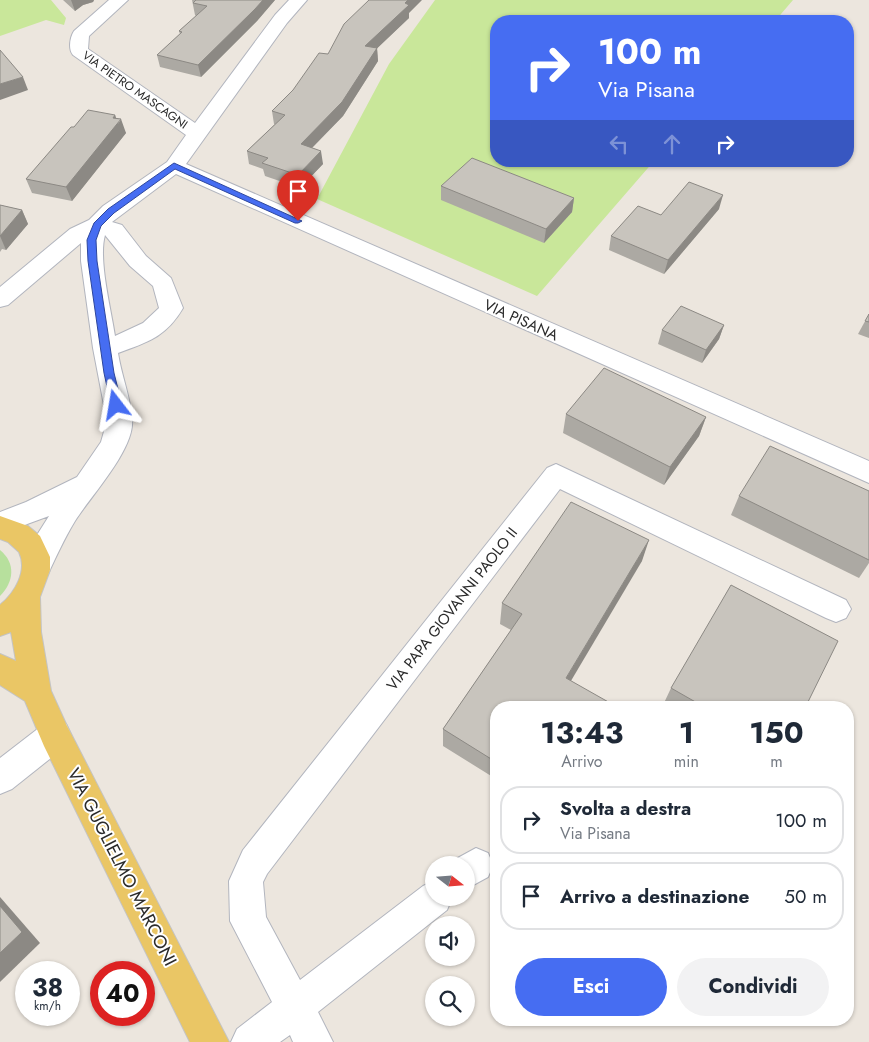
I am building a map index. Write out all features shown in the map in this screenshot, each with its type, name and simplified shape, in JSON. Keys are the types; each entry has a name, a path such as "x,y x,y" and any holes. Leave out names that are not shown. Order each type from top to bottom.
{"main road":[{"path":"0,525 25,538 34,551 37,567 32,588 26,598 12,615 0,623"},
{"name":"VIA GUGLIELMO MARCONI","path":"26,598 26,632 36,691 55,735 210,1042"},
{"path":"0,668 36,691"}],"street":[{"name":"VIA PIETRO MASCAGNI","path":"119,0 80,35 79,51 198,134"},
{"path":"0,299 78,234 97,225 111,211 174,166 281,19 298,0"},
{"name":"VIA PISANA","path":"174,166 869,473"},
{"path":"37,567 47,543 66,512 92,478 114,443 120,421 109,373 92,261 92,240 97,225"},
{"path":"97,225 114,230 138,261 163,283 172,308 167,318 147,333 105,348"},
{"name":"VIA PAPA GIOVANNI PAOLO II","path":"314,1042 294,1009 248,921 246,881 255,862 556,475 836,609"},
{"path":"0,525 62,497 92,478"},
{"path":"0,778 55,735"},
{"path":"250,1042 425,906"}],"green space":[{"path":"0,0 51,0 66,18 64,25 46,20 0,36"},
{"path":"435,0 793,0 780,15 490,15 490,167 649,167 537,296 317,199 389,64"},
{"path":"0,550 9,561 11,573 8,585 0,596"}],"building":[{"path":"196,0 263,0 198,65 157,55 182,32 179,31 207,6 193,3"},
{"path":"369,0 408,0 405,3 409,5 365,46 377,48 342,102 301,144 321,151 298,175 262,163 268,158 247,151 285,115 272,111 293,90 319,53 328,54 344,24"},
{"path":"0,50 23,77 0,84"},
{"path":"88,110 115,115 113,118 121,119 66,187 26,179 71,127 74,127"},
{"path":"472,158 490,165 490,167 495,167 574,198 546,229 441,186"},
{"path":"689,182 723,195 668,260 611,236 638,206 661,215"},
{"path":"0,205 22,210 0,236"},
{"path":"681,306 724,325 706,350 662,330"},
{"path":"869,314 869,322 865,321"},
{"path":"604,368 706,417 670,467 566,414"},
{"path":"770,446 869,491 869,560 739,496"},
{"path":"571,502 649,540 566,678 607,701 490,701 490,758 443,729 522,614 502,603"},
{"path":"731,585 838,641 808,701 694,701 671,688"},
{"path":"0,906 22,932 0,953"}],"route":[{"path":"116,405 109,373 92,261 92,240 97,225 111,211 174,166 298,221"}]}
